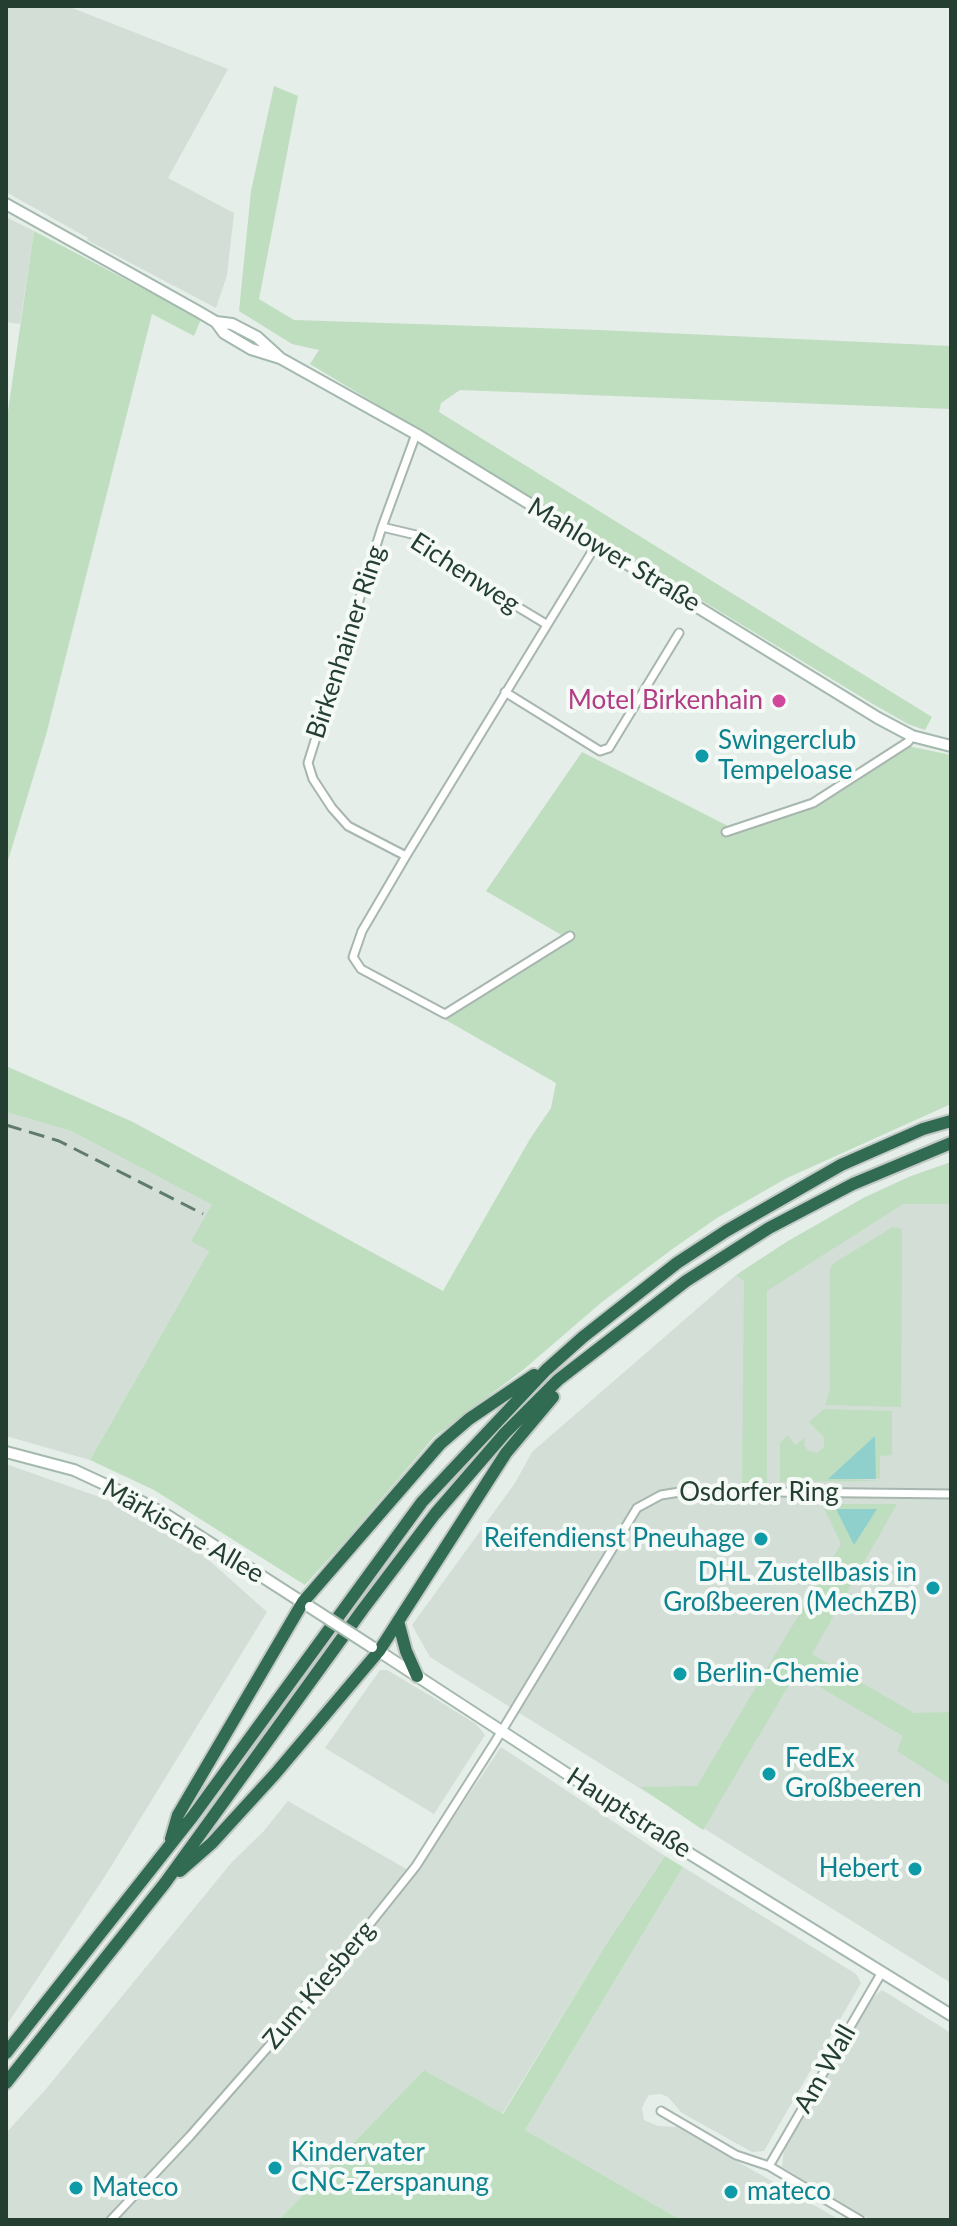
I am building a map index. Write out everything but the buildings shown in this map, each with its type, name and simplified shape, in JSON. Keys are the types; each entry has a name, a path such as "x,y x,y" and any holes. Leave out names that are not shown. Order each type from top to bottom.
{"highway":[{"path":"6,2053 193,1816 422,1502 546,1370 677,1263 726,1231 841,1165 923,1129 951,1113"},
{"path":"923,1129 951,1121"},
{"path":"6,2083 165,1883 435,1514 505,1433 558,1380 686,1281 769,1228 853,1184 951,1143"},
{"path":"165,1883 212,1843 275,1774 376,1649 398,1621 506,1453 592,1353"},
{"path":"170,1842 178,1815 306,1605 440,1444 493,1402 546,1370"},
{"path":"398,1621 417,1676"}],"main road":[{"name":"Mahlower Straße","path":"6,204 216,322 224,333 251,349 280,358 416,434 878,718 912,736 951,746"},
{"name":"Märkische Allee","path":"6,1452 74,1470 134,1498 168,1516 306,1605"},
{"name":"Hauptstraße","path":"306,1605 502,1729 687,1852 951,2015"}],"street":[{"name":"Birkenhainer Ring","path":"406,856 348,826 319,789 308,763 382,527 416,434"},
{"name":"Eichenweg","path":"382,527 416,535 435,557 546,624"},
{"path":"570,936 445,1014 361,969 353,957 362,931 406,856 596,545"},
{"path":"505,692 600,751 609,748 679,633"},
{"path":"726,832 813,803 908,742 912,736"},
{"name":"Osdorfer Ring","path":"502,1729 637,1508 661,1495 686,1491 951,1494"},
{"name":"Zum Kiesberg","path":"111,2220 190,2136 323,1982 416,1866 502,1729"},
{"name":"Am Wall","path":"769,2166 882,1972"},
{"path":"661,2111 736,2155 769,2166 860,2220"}],"shaded area":[{"path":"6,6 67,6 228,69 168,178 234,213 227,275 216,308 87,240 6,192"},
{"path":"6,217 34,231 20,324 6,322"},
{"path":"6,1112 71,1131 212,1205 209,1251 90,1460 6,1436"},
{"path":"903,1203 951,1204 951,1983 430,1657 412,1625 515,1483 532,1452 736,1275 767,1290"},
{"path":"6,1464 105,1499 165,1530 202,1554 267,1612 107,1873 6,2026"},
{"path":"380,1670 387,1670 476,1724 485,1735 434,1814 325,1748"},
{"path":"501,1747 665,1856 605,1946 502,2114 424,2070 279,2220 6,2220 6,2133 46,2089 232,1862 263,1832 288,1801 415,1874"},
{"path":"683,1867 856,1974 861,1983 764,2151 752,2152 682,2113 668,2097 661,2094 649,2095 645,2101 642,2108 644,2120 658,2126 677,2127 840,2220 681,2220 525,2130"},
{"path":"882,1990 951,2033 951,2220 871,2220 782,2167 784,2150 873,1998"}],"green space":[{"path":"274,86 298,96 259,299 294,320 951,346 951,409 460,390 441,403 439,412 932,717 925,730 873,704 310,364 319,350 292,344 239,311 251,191"},
{"path":"34,231 201,319 194,336 152,314 46,735 6,867 6,425"},
{"path":"903,745 951,755 951,1104 787,1178 717,1218 671,1250 602,1302 523,1370 434,1437 305,1585 154,1490 90,1460 209,1251 191,1241 212,1205 71,1131 6,1112 6,1066 133,1122 443,1291 551,1108 556,1083 444,1019 570,940 486,891 582,752 728,826 738,826 813,802"},
{"path":"951,1162 951,1204 903,1204 767,1291 767,1484 742,1486 744,1281 736,1275 865,1197"},
{"path":"893,1227 902,1229 901,1407 825,1405 830,1390 830,1269 834,1263"},
{"path":"824,1409 892,1411 892,1455 880,1456 880,1479 876,1478 875,1437 829,1478 880,1481 780,1482 780,1443 788,1435 795,1445 805,1438 804,1446 817,1453 824,1447 824,1437 809,1422"},
{"path":"822,1504 897,1504 812,1654 914,1713 951,1712 951,1786 897,1751 903,1736 796,1673 703,1830 640,1787 697,1786 841,1544"},
{"path":"665,1856 683,1867 525,2130 681,2220 279,2220 424,2070 503,2114 605,1946"}],"water":[{"path":"875,1436 876,1479 828,1479"},
{"path":"836,1509 877,1509 854,1545"}],"railway":[{"path":"6,1125 59,1141 203,1214"}],"place":[{"name":"Motel Birkenhain","path":"779,701"},
{"name":"Swingerclub Tempeloase","path":"702,756"},
{"name":"Reifendienst Pneuhage","path":"761,1539"},
{"name":"DHL Zustellbasis in Großbeeren (MechZB)","path":"933,1588"},
{"name":"Berlin-Chemie","path":"680,1674"},
{"name":"FedEx Großbeeren","path":"769,1774"},
{"name":"Hebert","path":"915,1869"},
{"name":"Kindervater CNC-Zerspanung","path":"275,2168"},
{"name":"Mateco","path":"76,2188"},
{"name":"mateco","path":"731,2192"}]}
